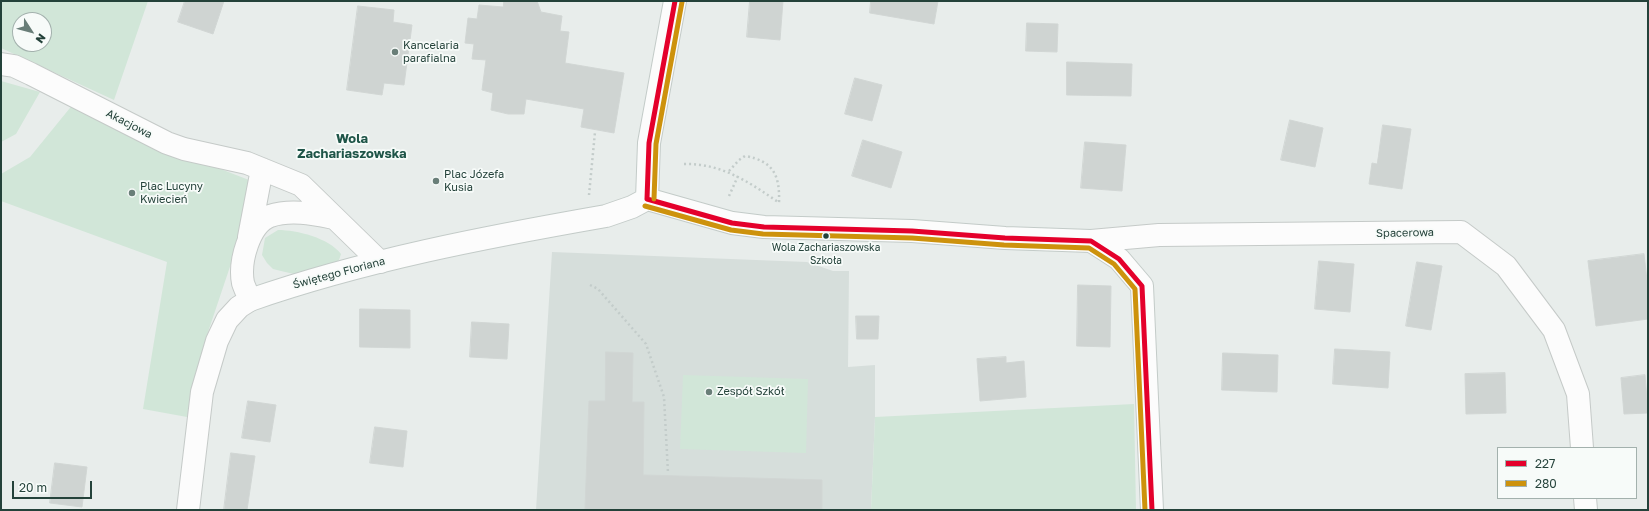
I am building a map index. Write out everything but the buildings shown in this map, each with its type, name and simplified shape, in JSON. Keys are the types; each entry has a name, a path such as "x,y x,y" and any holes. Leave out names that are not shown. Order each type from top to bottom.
{"street":[{"path":"647,199 648,143 675,1"},
{"name":"Akacjowa","path":"1,64 14,66 31,74 167,143 184,149 247,163 301,185 380,262"},
{"path":"250,300 243,283 243,260 249,239 262,169"},
{"name":"Spacerowa","path":"647,199 732,223 764,227 912,231 1005,238 1091,241 1158,235 1461,232 1506,266 1554,330 1578,394 1582,447"},
{"name":"Świętego Floriana","path":"188,510 202,392 216,341 227,320 239,307 250,300 282,289 380,262 427,251 606,216 632,207 647,199"},
{"path":"249,239 260,223 270,216 310,213 334,218"},
{"path":"1091,241 1119,259 1142,286 1152,510"},
{"path":"1586,499 1586,510"}],"path":[{"path":"413,56 446,60"},
{"path":"588,201 595,132"},
{"path":"728,171 745,156 762,160 772,170 777,179 780,188 778,207"},
{"path":"684,164 694,163 728,171 745,179 779,202"},
{"path":"726,202 738,176"},
{"path":"590,284 598,289 646,344 664,397 668,473"}],"shaded area":[{"name":"Zespół Szkół","path":"552,252 807,262 833,271 849,271 848,367 875,365 875,417 871,510 536,510"}],"green space":[{"path":"1,1 148,1 114,100 1,48"},
{"path":"1,81 40,92 16,134 1,142"},
{"name":"Plac Lucyny Kwiecień","path":"74,103 187,156 249,180 241,234 207,335 187,417 143,409 167,262 1,201 1,174 30,157"},
{"path":"278,230 303,233 321,239 336,248 341,254 339,260 335,263 314,270 294,274 273,269 262,255 265,238"},
{"path":"683,375 808,379 806,453 680,449"},
{"path":"1134,404 1136,510 871,510 875,417"}],"transit line":[{"name":"227","path":"647,199 649,143 675,1"},
{"name":"280","path":"654,199 656,144 682,2"},
{"name":"227","path":"647,199 732,223 764,227 912,231 1005,238 1091,241 1119,259 1142,286 1152,510"},
{"name":"280","path":"645,206 731,230 763,234 912,238 1004,245 1089,248 1114,264 1135,289 1145,510"}],"place":[{"name":"Kancelaria parafialna","path":"395,52"},
{"name":"Plac Józefa Kusia","path":"436,181"},
{"name":"Plac Lucyny Kwiecień","path":"132,193"},
{"name":"Wola Zachariaszowska Szkoła","path":"826,236"},
{"name":"Zespół Szkół","path":"709,392"}],"district":[{"name":"Wola Zachariaszowska","path":"352,146"}]}
